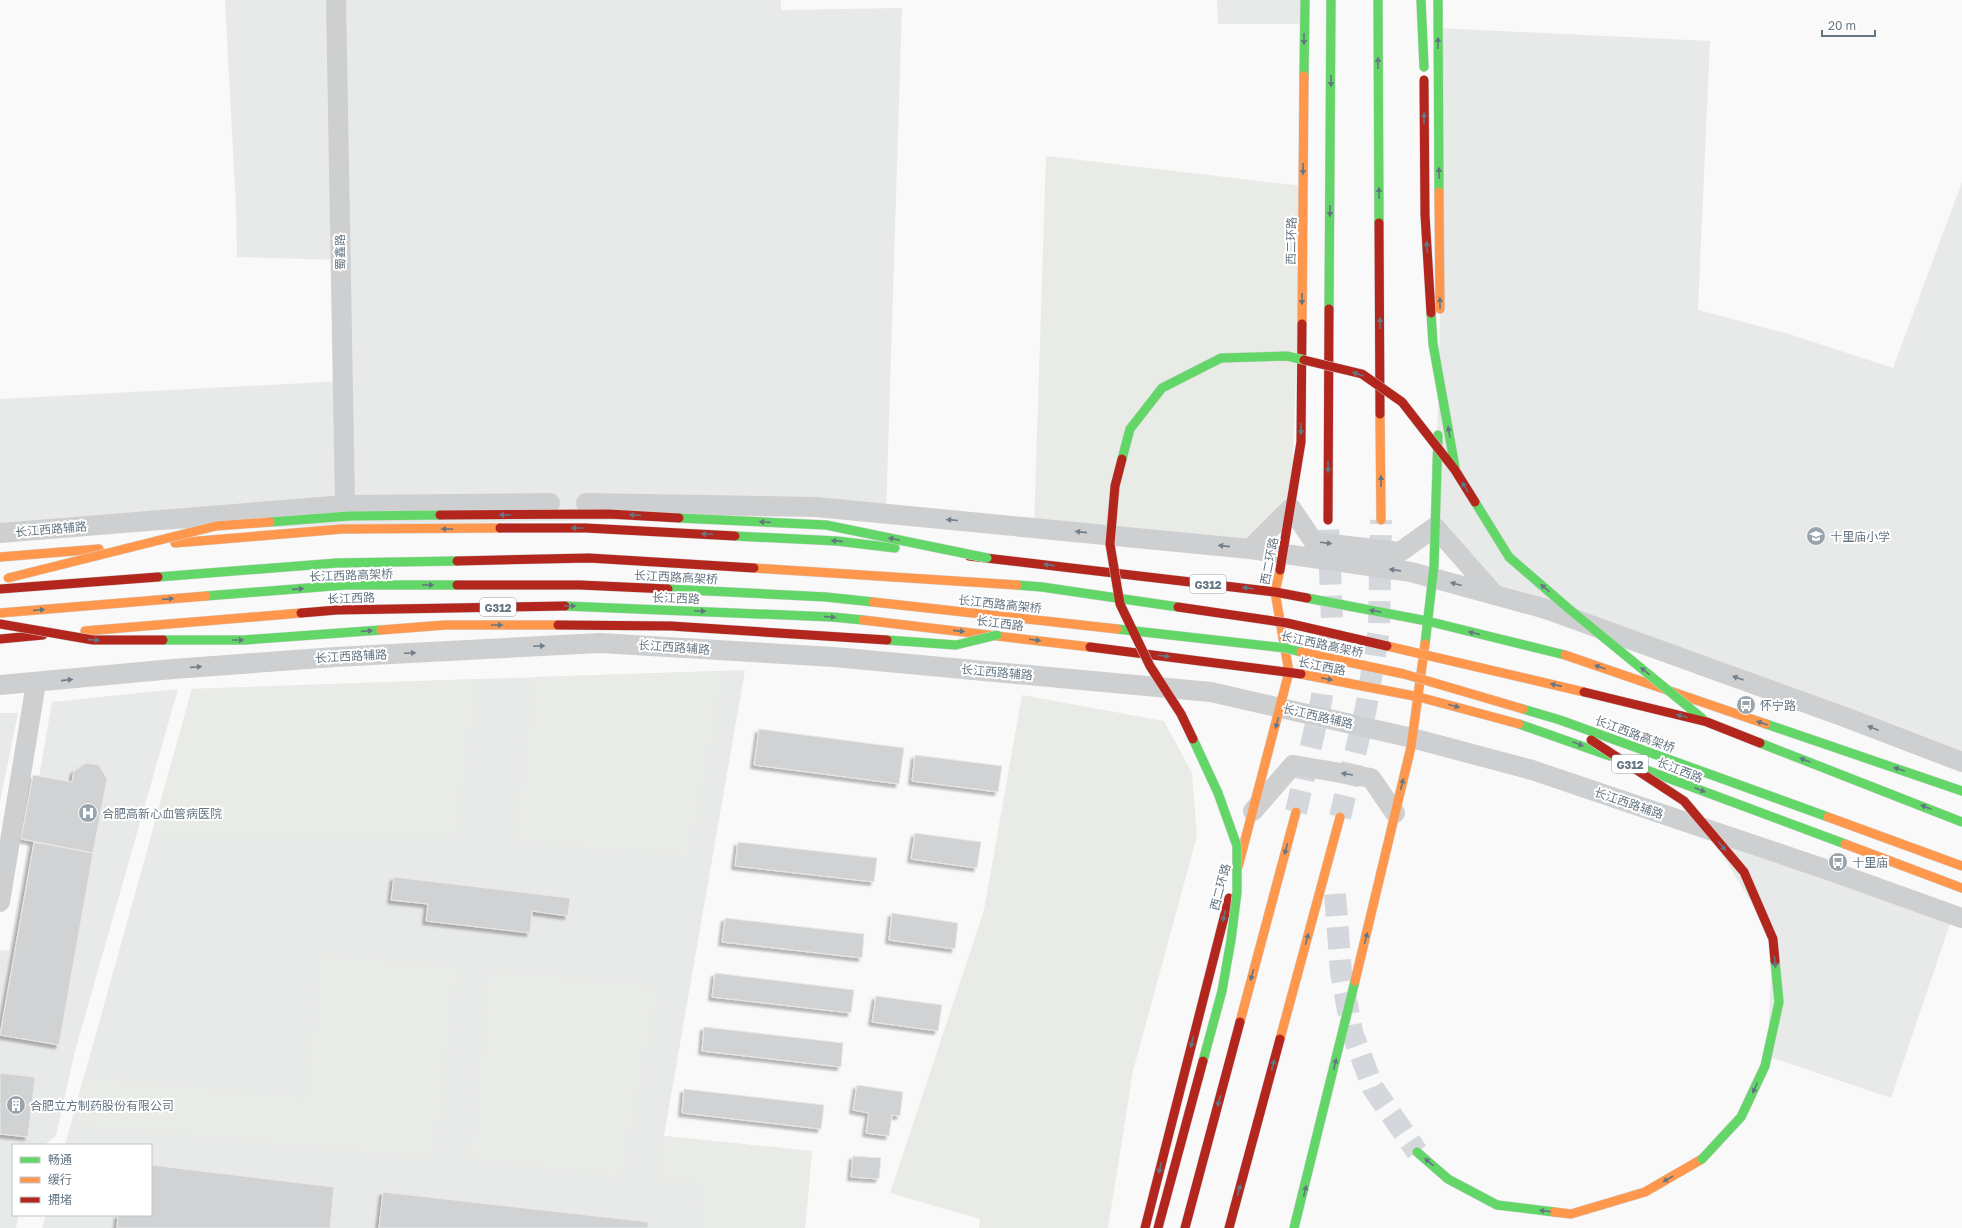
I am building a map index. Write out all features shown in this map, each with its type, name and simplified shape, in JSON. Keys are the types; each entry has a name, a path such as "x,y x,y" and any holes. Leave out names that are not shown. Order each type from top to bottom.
{"highway":[{"name":"西二环路","path":"1145,1228 1230,894 1281,708 1289,672 1275,592 1284,554 1301,442 1305,0"},
{"path":"1328,520 1331,0"},
{"path":"1378,0 1381,520"},
{"path":"1421,0 1424,80 1425,214 1433,344 1455,470"},
{"path":"1294,1228 1302,1200 1412,738 1419,697 1433,578 1440,316 1437,62 1438,0"},
{"path":"1158,1228 1222,991 1231,940 1237,892 1237,846 1218,793 1181,714 1150,666 1120,604 1110,544 1115,486 1130,429 1162,388 1221,358 1287,356 1362,374 1402,402 1455,470 1509,557 1575,614 1707,722"},
{"path":"0,580 216,526 349,516 609,514 826,525 987,558"},
{"name":"G312","path":"0,557 342,529 586,528 836,541 1275,592 1427,622 1554,652 1962,791"},
{"name":"长江西路高架桥","path":"0,589 337,563 589,558 830,572 1042,587 1287,623 1707,722 1962,822"},
{"name":"长江西路高架桥","path":"0,613 345,586 580,585 826,597 1285,648 1404,674 1560,720 1962,866"},
{"name":"长江西路","path":"0,639 337,610 571,606 832,617 996,635 1289,672 1419,697 1537,729 1962,888"},
{"path":"0,624 93,640 244,640 444,626 671,626 956,645 996,635"},
{"path":"1417,1152 1448,1179 1497,1205 1571,1214 1645,1192 1702,1159 1741,1118 1764,1066 1779,1002 1773,939 1744,872 1684,801 1560,720"},
{"path":"1185,1228 1296,812"},
{"path":"1229,1228 1340,817"},
{"path":"1333,842 1334,871"}],"street":[{"name":"蜀鑫路","path":"336,0 345,505"},
{"name":"长江西路辅路","path":"0,533 345,505 610,503 816,507 1250,549 1411,572 1494,594 1554,612 1850,718 1962,762"},
{"path":"1250,549 1291,508 1314,542 1400,552 1435,527 1494,594"},
{"name":"长江西路辅路","path":"0,686 173,669 320,658 600,642 834,657 1211,692 1412,738 1532,770 1820,867 1962,918"},
{"path":"0,902 36,683"},
{"path":"1253,811 1293,766 1371,778 1395,813"}],"shaded area":[{"path":"225,0 781,0 781,10 902,8 886,514 0,533 0,399 343,381 340,260 237,257 236,208"},
{"path":"1217,0 1305,0 1304,24 1218,24"},
{"path":"1438,28 1710,41 1698,310 1786,333 1893,368 1962,182 1962,762 1494,594 1435,527 1440,316"},
{"path":"1046,156 1303,186 1291,508 1250,549 1034,528"},
{"path":"745,670 664,1136 812,1151 805,1228 42,1228 46,1216 152,1216 152,1144 65,1144 192,689"},
{"path":"725,671 690,857 512,841 536,677"},
{"path":"478,679 456,839 150,839 192,689"},
{"name":"合肥高新心血管病医院","path":"178,689 75,1051 56,1136 45,1144 12,1144 12,1216 19,1216 16,1228 0,1228 0,950 9,951 52,702"},
{"path":"1022,695 1164,721 1192,773 1197,836 1133,1071 1108,1228 979,1228 980,1219 890,1193 984,910"},
{"path":"0,713 18,713 0,802"},
{"path":"1707,829 1953,915 1891,1098 1767,1056 1773,939"},
{"path":"320,954 458,967 435,1159 71,1125 84,1077 305,1097"},
{"path":"489,970 660,986 622,1177 470,1159"},
{"path":"664,1136 812,1151 805,1228 697,1228 700,1185 655,1179"}],"building":[{"path":"759,729 904,748 899,784 754,765"},
{"path":"915,755 1002,766 998,792 912,781"},
{"path":"86,763 99,765 107,779 93,853 21,839 33,775 72,782 74,771"},
{"path":"915,833 981,842 977,868 911,859"},
{"path":"34,842 93,853 59,1045 0,1035"},
{"path":"738,842 877,858 874,882 735,866"},
{"path":"394,877 570,898 568,916 532,911 530,933 426,921 428,904 391,900"},
{"path":"892,913 958,923 955,949 889,940"},
{"path":"725,918 864,934 862,958 722,942"},
{"path":"715,973 854,990 851,1013 712,997"},
{"path":"876,996 942,1005 938,1031 872,1022"},
{"path":"704,1027 843,1043 841,1067 702,1051"},
{"name":"合肥立方制药股份有限公司","path":"0,1073 35,1077 28,1137 0,1134"},
{"path":"857,1085 903,1092 900,1116 892,1115 889,1136 866,1133 869,1113 853,1110"},
{"path":"684,1089 824,1105 821,1129 682,1113"},
{"path":"853,1156 881,1158 879,1179 851,1177"},
{"path":"152,1165 334,1187 330,1228 117,1228 118,1216 152,1216"},
{"path":"383,1192 648,1222 648,1228 379,1228"}],"tunnel":[{"path":"1296,812 1321,702 1332,622 1328,520"},
{"path":"1340,817 1366,708 1379,630 1381,520"},
{"path":"1335,894 1341,972 1352,1032 1373,1088 1417,1152"}],"traffic: fast":[{"path":"1304,76 1305,0"},
{"path":"1329,309 1331,0"},
{"path":"1378,0 1379,223"},
{"path":"1421,0 1424,67"},
{"path":"1438,0 1439,192"},
{"path":"1431,313 1433,344 1455,467"},
{"path":"1122,459 1130,429 1162,388 1221,358 1287,356 1304,360"},
{"path":"1425,644 1434,566 1438,435"},
{"path":"1475,502 1509,557 1569,609 1703,719"},
{"path":"270,522 349,516 440,515"},
{"path":"679,518 826,525 987,558"},
{"path":"735,536 837,541 895,548"},
{"path":"158,577 337,563 457,561"},
{"path":"206,596 345,585 457,585"},
{"path":"1017,585 1042,587 1178,607"},
{"path":"668,589 826,597 873,602"},
{"path":"1307,598 1427,621 1565,655"},
{"path":"565,606 832,617 863,620"},
{"path":"1117,629 1285,648 1301,652"},
{"path":"163,640 244,640 381,630"},
{"path":"887,640 956,645 997,635"},
{"path":"1523,709 1560,720 1828,817"},
{"path":"1519,724 1610,756"},
{"path":"1766,724 1962,791"},
{"path":"1193,739 1218,793 1237,846 1237,892 1231,940 1222,991 1203,1061"},
{"path":"1760,743 1962,822"},
{"path":"1641,768 1845,844"},
{"path":"1702,1159 1741,1117 1765,1066 1779,1002 1775,961"},
{"path":"1294,1228 1355,981"},
{"path":"1417,1152 1448,1179 1497,1205 1554,1212"}],"traffic: slow":[{"path":"1302,324 1304,76"},
{"path":"1439,192 1440,309"},
{"path":"1380,414 1381,520"},
{"path":"8,578 216,526 270,522"},
{"path":"175,543 342,529 500,528"},
{"path":"0,557 99,549"},
{"path":"754,568 1017,585"},
{"path":"1238,867 1289,672 1275,592 1280,570"},
{"path":"0,613 206,596"},
{"path":"873,602 1117,629"},
{"path":"85,631 301,613"},
{"path":"863,620 1090,647"},
{"path":"381,630 445,625 558,625"},
{"path":"1355,981 1411,747 1425,644"},
{"path":"1387,646 1584,692"},
{"path":"1301,652 1404,674 1523,709"},
{"path":"1565,655 1766,724"},
{"path":"1301,674 1419,697 1519,724"},
{"path":"1240,1022 1296,812"},
{"path":"1280,1039 1340,817"},
{"path":"1828,817 1962,866"},
{"path":"1845,844 1962,888"},
{"path":"1554,1212 1571,1214 1645,1192 1702,1159"}],"traffic: jam":[{"path":"1424,80 1425,215 1431,313"},
{"path":"1379,223 1380,414"},
{"path":"1328,520 1329,309"},
{"path":"1280,570 1301,442 1302,324"},
{"path":"1304,360 1362,374 1402,402 1455,470 1475,502"},
{"path":"1122,459 1115,486 1110,544 1120,604 1150,666 1181,714 1193,739"},
{"path":"440,515 609,514 679,518"},
{"path":"500,528 586,528 735,536"},
{"path":"969,556 1275,592 1307,598"},
{"path":"457,561 589,558 754,568"},
{"path":"0,589 158,577"},
{"path":"457,585 580,585 668,589"},
{"path":"301,613 337,610 565,606"},
{"path":"1178,607 1287,623 1387,646"},
{"path":"0,624 93,640 163,640"},
{"path":"558,625 671,626 887,640"},
{"path":"0,639 43,635"},
{"path":"1090,647 1301,674"},
{"path":"1584,692 1707,722 1760,743"},
{"path":"1591,740 1684,801 1744,872 1773,939 1775,961"},
{"path":"1145,1228 1229,898"},
{"path":"1185,1228 1240,1022"},
{"path":"1229,1228 1280,1039"},
{"path":"1158,1228 1203,1061"}],"place":[{"name":"十里庙小学","path":"1816,536"},
{"name":"怀宁路","path":"1746,705"},
{"name":"合肥高新心血管病医院","path":"88,813"},
{"name":"十里庙","path":"1838,862"},
{"name":"合肥立方制药股份有限公司","path":"16,1105"}]}
